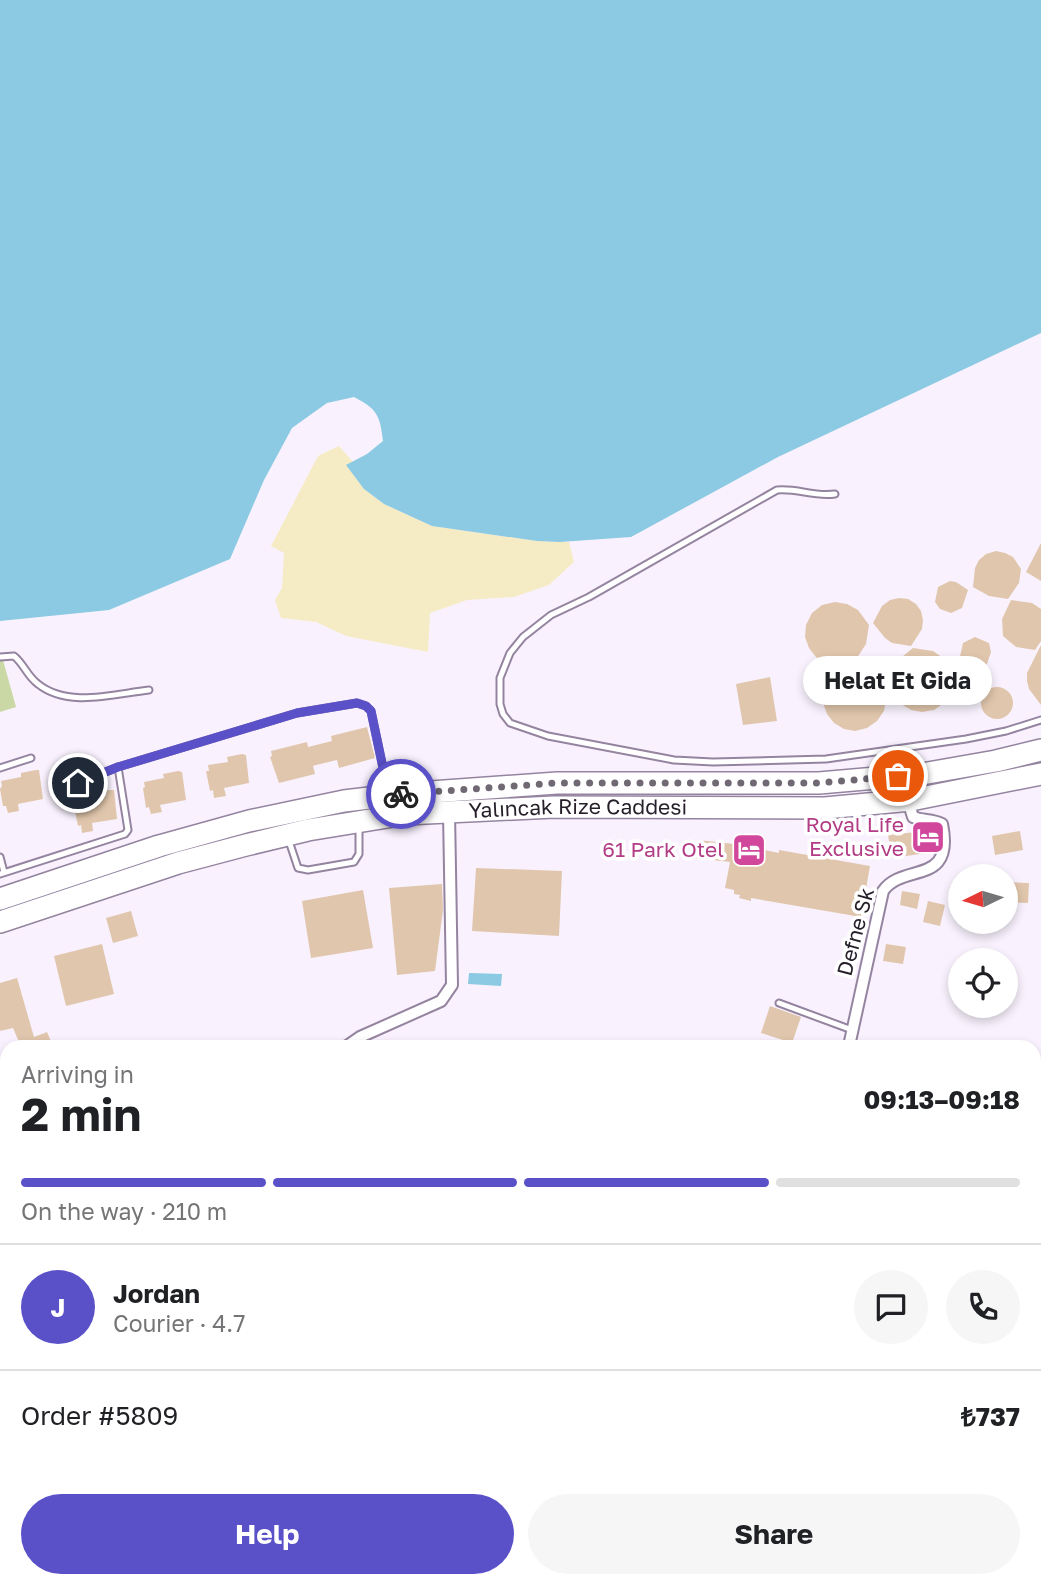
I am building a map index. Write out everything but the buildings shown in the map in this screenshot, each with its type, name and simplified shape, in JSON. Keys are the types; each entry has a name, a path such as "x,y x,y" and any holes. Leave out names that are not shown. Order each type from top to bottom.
{"highway":[{"name":"Yalıncak Rize Caddesi","path":"0,899 159,846 249,821 345,801 557,783 819,783 922,774 1041,750"},
{"name":"Yalıncak Rize Caddesi","path":"0,922 178,863 286,835 407,814 554,807 825,808 908,800 1041,774"}],"street":[{"name":"Defne Sk","path":"850,1040 883,891 888,883 925,872 937,863 943,849 942,824 913,817 908,800"},
{"path":"356,1040 441,1001 452,985 449,812"}],"lane":[{"path":"835,494 818,496 788,489 777,490 589,597 551,615 523,637 504,666 499,690 503,715 510,723 548,736 674,760 701,762 826,759 965,739 1006,731 1041,720"},
{"path":"0,657 14,656 23,663 31,678 61,697 149,690"},
{"path":"78,783 118,767 297,713 357,703 371,711 389,796"},
{"path":"0,768 31,758"},
{"path":"0,857 2,873 125,834 128,830 118,767"},
{"path":"286,835 298,868 308,870 354,862 359,854 359,821"},
{"path":"779,1003 852,1030"}],"green space":[{"path":"3,660 16,707 0,712 0,661"}],"sand":[{"path":"339,446 353,462 347,465 364,489 384,504 432,526 537,541 569,542 574,562 549,585 514,597 467,600 430,613 428,652 346,636 316,622 281,618 275,600 282,588 284,553 271,546 318,456"}],"water":[{"path":"0,0 1041,0 1041,333 778,457 631,537 537,541 432,526 384,504 364,489 346,465 367,454 383,441 379,419 372,409 354,397 327,403 292,428 264,480 230,559 109,610 0,621"},
{"path":"469,973 502,974 501,986 468,984"}],"way so far":[{"path":"401,794 557,783 819,783 898,776"}],"place":[{"name":"Helat Et Gida","path":"898,776"},
{"name":"Royal Life Exclusive","path":"928,837"},
{"name":"61 Park Otel","path":"749,850"}],"route":[{"path":"78,783 118,767 297,713 357,703 371,711 389,796 401,794"}]}
